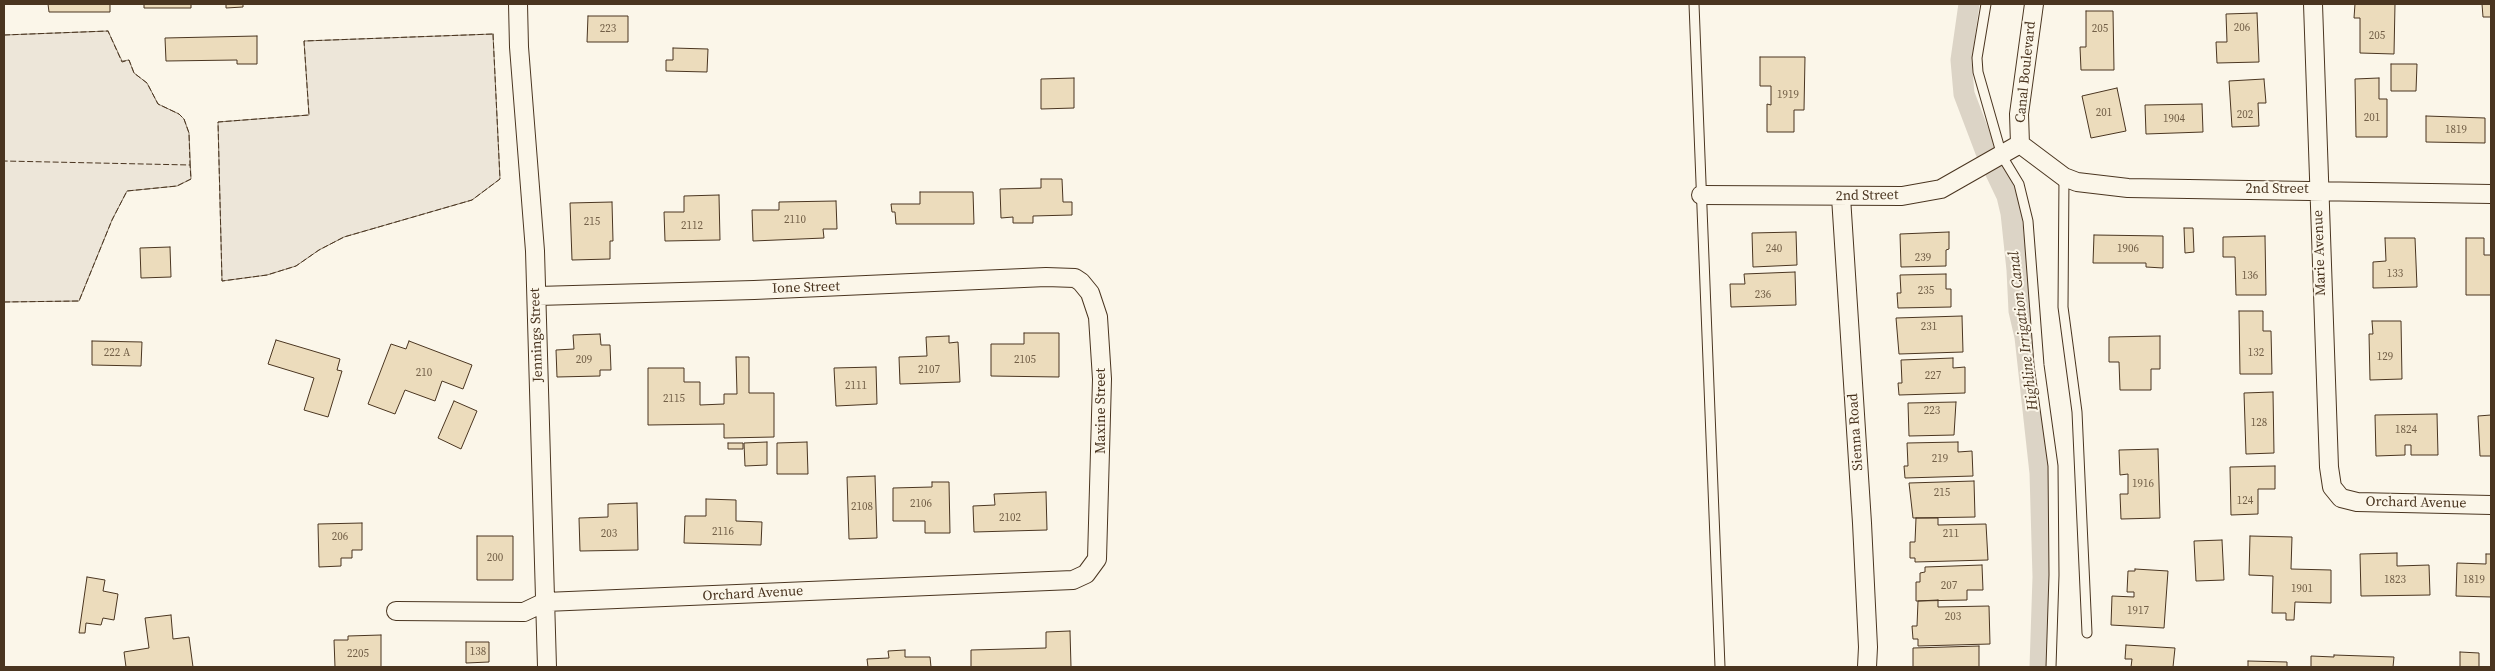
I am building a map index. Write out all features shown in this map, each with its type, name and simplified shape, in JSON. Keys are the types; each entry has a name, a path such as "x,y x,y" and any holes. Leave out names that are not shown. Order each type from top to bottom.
{"street":[{"name":"Jennings Street","path":"518,4 537,296 547,667"},
{"name":"Canal Boulevard","path":"2020,144 2019,114 2034,4"},
{"name":"Marie Avenue","path":"2312,4 2328,467 2332,487 2341,498"},
{"name":"2nd Street","path":"1701,195 1902,196 1941,189 1976,171 2020,144"},
{"path":"2020,144 2064,177"},
{"name":"2nd Street","path":"2064,177 2077,182 2128,188 2317,189 2491,194"},
{"name":"Sienna Road","path":"1841,197 1862,523 1868,647 1867,667"},
{"name":"Ione Street","path":"537,296 754,290 1046,277 1075,278"},
{"name":"Maxine Street","path":"1075,278 1090,292 1098,318 1102,379 1099,553"},
{"name":"Orchard Avenue","path":"2341,498 2358,502 2491,505"},
{"name":"Orchard Avenue","path":"396,611 524,612 545,602 1073,580 1089,571 1099,553"}],"lane":[{"path":"1694,4 1720,667"},
{"path":"1986,4 1977,58 1978,72 2001,156 2019,184 2028,221 2039,365 2053,466 2054,575 2051,667"},
{"path":"2064,177 2063,308 2077,412 2087,633"}],"shaded area":[{"path":"108,31 122,61 129,60 134,73 147,83 158,104 179,114 184,119 189,133 191,179 177,186 127,191 112,220 79,301 4,302 4,35"},
{"path":"493,34 500,179 472,200 344,237 319,250 296,266 267,275 222,281 218,122 309,115 304,41"}],"building":[{"path":"48,4 110,4 110,12 49,12"},
{"path":"144,4 191,4 191,8 144,8"},
{"path":"226,4 243,4 243,7 226,8"},
{"path":"2355,4 2395,4 2394,54 2360,53 2360,18 2354,18"},
{"path":"2482,4 2491,4 2491,17 2483,17"},
{"path":"2086,11 2113,11 2114,70 2081,70 2080,47 2086,47"},
{"path":"2257,13 2259,62 2217,63 2216,42 2227,42 2226,14"},
{"path":"588,16 628,16 628,42 587,42"},
{"path":"257,36 257,64 237,64 237,60 166,61 165,38"},
{"path":"673,48 708,49 707,72 666,71 666,60 673,60"},
{"path":"1760,57 1805,57 1804,110 1794,110 1794,132 1767,132 1767,104 1771,105 1771,86 1760,86"},
{"path":"2391,64 2417,64 2416,91 2391,91"},
{"path":"1074,78 1074,108 1041,109 1041,79"},
{"path":"2379,78 2379,99 2387,99 2387,137 2356,137 2355,79"},
{"path":"2264,79 2266,103 2258,103 2259,126 2232,127 2229,81"},
{"path":"2117,88 2126,131 2091,138 2082,96"},
{"path":"2202,104 2203,132 2146,134 2145,105"},
{"path":"2426,116 2485,118 2485,143 2426,142"},
{"path":"1041,179 1062,179 1063,202 1072,202 1072,215 1033,216 1033,223 1013,223 1013,217 1001,218 1000,189 1041,188"},
{"path":"920,192 973,192 974,224 896,224 895,212 892,212 891,204 920,204"},
{"path":"719,195 720,240 665,241 664,212 684,212 684,196"},
{"path":"836,201 837,229 823,229 824,238 753,241 752,210 779,210 779,202"},
{"path":"612,202 613,241 610,241 610,259 572,260 570,203"},
{"path":"2184,228 2193,228 2194,252 2185,253"},
{"path":"1796,232 1797,265 1753,267 1752,233"},
{"path":"1949,232 1946,266 1901,267 1900,234"},
{"path":"2094,235 2163,236 2163,268 2146,267 2146,263 2093,263"},
{"path":"2265,236 2266,295 2236,295 2235,257 2223,257 2223,237"},
{"path":"2385,238 2415,238 2417,287 2373,288 2373,262 2386,261"},
{"path":"2466,238 2484,238 2484,255 2491,255 2491,295 2466,295"},
{"path":"170,247 171,277 141,278 140,248"},
{"path":"1795,272 1796,305 1731,307 1730,284 1745,284 1744,274"},
{"path":"1946,274 1946,289 1951,289 1951,307 1898,308 1897,293 1901,293 1900,275"},
{"path":"2239,311 2263,311 2263,331 2271,331 2272,374 2240,374"},
{"path":"1962,316 1963,352 1899,354 1896,318"},
{"path":"2372,321 2401,321 2402,379 2370,380 2369,334 2373,334"},
{"path":"1024,333 1059,333 1059,377 991,376 991,344 1024,344"},
{"path":"600,334 601,345 610,345 611,370 600,370 600,376 557,377 556,350 574,349 573,335"},
{"path":"949,336 949,343 958,342 960,382 900,384 899,357 927,356 926,337"},
{"path":"2160,336 2160,369 2151,369 2151,390 2120,390 2119,362 2109,362 2109,337"},
{"path":"276,340 340,359 337,370 342,371 328,417 304,410 314,378 268,364"},
{"path":"92,341 142,342 141,366 92,365"},
{"path":"409,341 472,365 463,389 442,381 435,401 405,390 395,414 368,404 391,344 406,349"},
{"path":"736,357 749,357 749,393 774,393 774,437 724,438 724,424 648,425 648,368 684,368 684,382 700,382 700,405 724,404 724,394 737,394"},
{"path":"1953,358 1953,368 1965,367 1965,393 1899,395 1898,383 1902,383 1901,360"},
{"path":"876,367 877,404 836,406 834,368"},
{"path":"2273,392 2274,453 2246,454 2244,393"},
{"path":"454,401 477,411 461,449 438,438"},
{"path":"1956,402 1954,435 1909,436 1908,403"},
{"path":"2437,414 2438,455 2411,455 2411,445 2405,445 2405,455 2376,456 2375,415"},
{"path":"2491,415 2491,456 2480,456 2478,416"},
{"path":"767,442 767,465 745,466 744,443"},
{"path":"807,442 808,474 777,474 777,443"},
{"path":"1958,442 1958,452 1972,451 1973,476 1905,478 1904,466 1908,466 1907,443"},
{"path":"728,443 743,443 743,449 728,449"},
{"path":"2158,449 2160,518 2121,519 2120,494 2128,494 2128,474 2120,475 2119,450"},
{"path":"2275,466 2275,489 2258,489 2258,514 2231,515 2230,467"},
{"path":"875,476 877,538 849,539 847,477"},
{"path":"1974,481 1975,517 1913,518 1909,483"},
{"path":"932,482 949,482 950,533 925,533 925,521 893,521 893,488 932,487"},
{"path":"1046,492 1047,530 974,532 973,506 995,505 994,494"},
{"path":"706,499 736,500 736,521 762,522 761,545 684,543 685,516 706,516"},
{"path":"637,503 638,550 580,551 579,518 608,517 608,504"},
{"path":"1916,518 1938,518 1938,525 1986,524 1988,560 1915,562 1915,558 1910,558 1910,542 1915,542"},
{"path":"362,523 362,550 352,550 352,558 341,558 341,566 319,567 318,524"},
{"path":"477,536 513,536 513,580 477,580"},
{"path":"2250,536 2292,537 2291,569 2331,570 2331,603 2295,602 2294,620 2286,620 2286,613 2272,613 2273,576 2249,575"},
{"path":"2222,540 2224,580 2196,581 2194,541"},
{"path":"2397,553 2397,566 2429,565 2430,595 2361,596 2360,554"},
{"path":"2486,554 2491,554 2491,597 2456,596 2457,563 2486,564"},
{"path":"1982,565 1983,590 1967,590 1967,600 1916,601 1916,582 1920,582 1920,573 1925,572 1925,567"},
{"path":"2135,569 2168,571 2164,628 2111,625 2112,596 2134,597 2134,592 2127,592 2128,571 2135,571"},
{"path":"87,577 105,580 103,591 118,594 114,620 103,618 101,625 86,623 85,633 79,633"},
{"path":"1938,600 1938,607 1989,606 1990,644 1918,646 1918,639 1913,639 1912,626 1917,626 1918,601"},
{"path":"171,615 173,639 189,637 193,667 126,667 124,652 149,648 145,618"},
{"path":"1070,631 1071,667 971,667 971,650 1046,648 1046,632"},
{"path":"381,635 381,667 335,667 334,640 348,640 348,636"},
{"path":"466,642 489,642 489,662 466,663"},
{"path":"2126,645 2175,648 2173,667 2131,667 2132,659 2125,659"},
{"path":"1979,646 1979,667 1913,667 1913,648"},
{"path":"905,650 905,657 930,657 931,667 868,667 867,659 889,658 888,651"},
{"path":"2460,652 2479,653 2479,667 2460,667"},
{"path":"2334,655 2394,657 2393,667 2311,667 2311,656 2334,657"},
{"path":"2248,661 2287,662 2287,667 2248,667"}],"waterway":[{"name":"Highline Irrigation Canal","path":"1969,4 1961,60 1964,94 1986,152 2007,196 2011,213 2019,311 2025,337 2040,473 2043,577 2040,667"}],"fence":[{"path":"4,35 108,31 122,62 129,60 134,73 147,83 158,104 179,114 184,119 189,133 190,165 4,161"},
{"path":"493,34 500,179 472,200 344,237 319,250 296,266 267,275 222,281 218,122 309,115 304,41 493,34"},
{"path":"4,302 79,301 112,220 127,191 177,186 191,179 190,165"}]}
